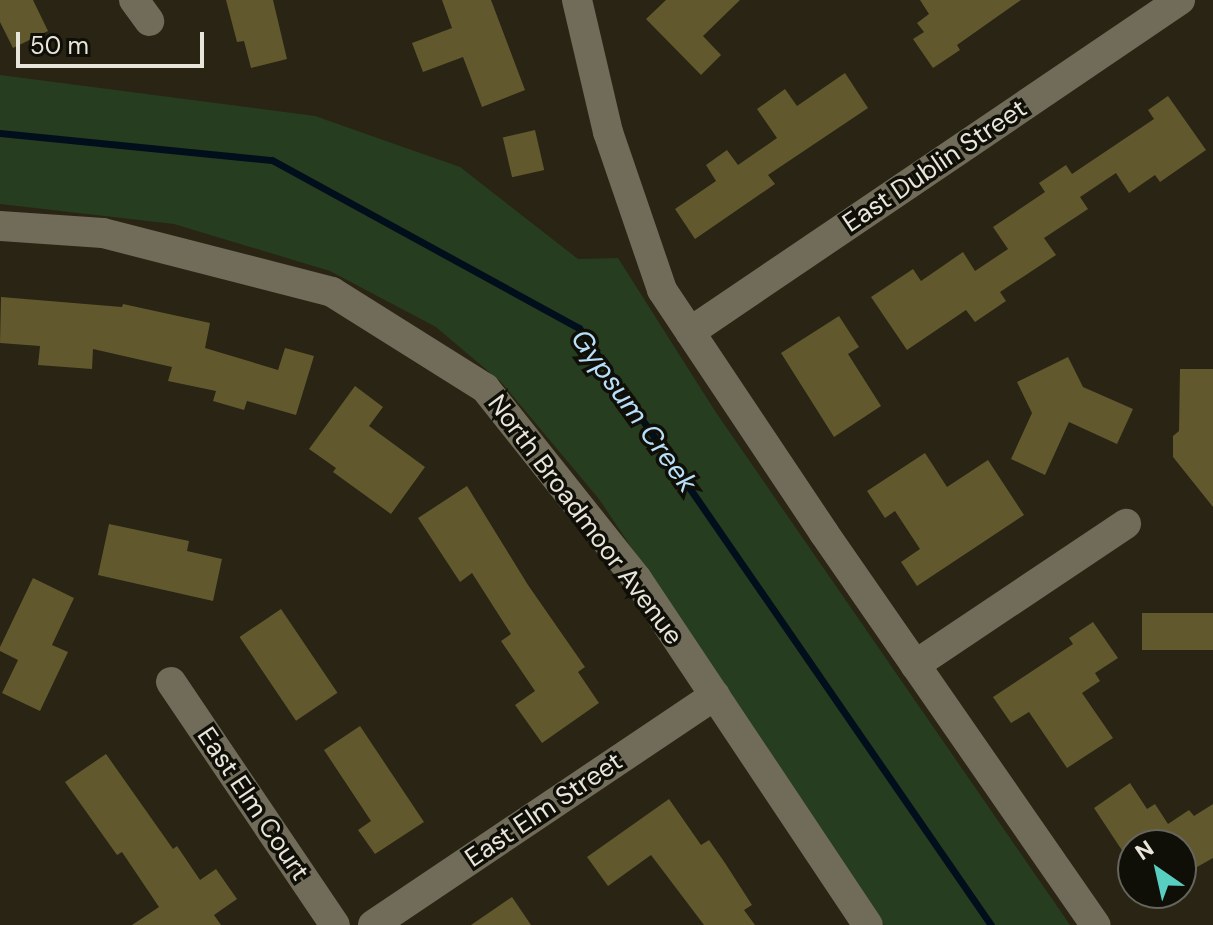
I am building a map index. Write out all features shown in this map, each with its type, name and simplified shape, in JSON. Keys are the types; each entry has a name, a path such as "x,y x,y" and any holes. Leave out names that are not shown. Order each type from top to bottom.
{"street":[{"path":"577,0 608,132 662,290 1095,925"},
{"name":"East Dublin Street","path":"690,332 1180,0"},
{"name":"North Broadmoor Avenue","path":"0,226 103,233 332,292 485,388 637,579 868,925"},
{"path":"915,665 1126,524"},
{"name":"East Elm Court","path":"171,682 335,925"},
{"name":"East Elm Street","path":"373,925 715,695"}],"green space":[{"path":"0,75 315,116 460,167 578,259 618,258 715,411 1070,925 884,925 599,499 501,382 436,327 330,271 174,224 0,204"}],"building":[{"path":"0,0 33,0 48,31 13,48 0,22"},
{"path":"226,0 273,0 287,59 251,68 244,41 237,42"},
{"path":"442,0 491,0 525,90 482,107 463,57 423,72 412,43 452,28"},
{"path":"666,0 740,0 703,36 721,55 701,75 646,19"},
{"path":"920,0 1021,0 957,45 960,50 933,68 913,39 924,32 917,23 929,14"},
{"path":"845,73 868,108 768,175 775,184 695,239 675,209 716,181 706,165 727,150 738,165 777,138 757,109 785,89 797,106"},
{"path":"1168,96 1206,150 1160,182 1155,175 1129,193 1116,173 1080,197 1088,209 1044,238 1056,255 1000,292 1006,301 975,322 966,310 907,350 871,297 913,269 921,281 963,252 975,271 1008,249 993,227 1045,192 1039,183 1066,165 1072,174 1154,119 1148,110"},
{"path":"535,130 544,170 512,177 503,137"},
{"path":"1,297 122,307 123,304 210,323 205,348 278,370 285,348 314,356 296,415 247,401 244,410 213,401 216,391 168,381 172,367 93,349 92,369 38,365 40,346 0,343"},
{"path":"839,316 859,347 848,354 881,406 834,437 781,353"},
{"path":"1068,357 1083,387 1133,409 1117,444 1069,422 1045,475 1011,459 1032,413 1017,382"},
{"path":"1180,369 1213,369 1213,507 1173,457 1173,436 1179,431"},
{"path":"355,386 383,407 369,426 425,467 391,514 333,472 336,468 309,449"},
{"path":"925,453 947,487 988,460 1024,515 917,586 901,562 920,549 895,511 885,518 867,491"},
{"path":"467,486 528,585 585,667 578,672 599,703 542,743 515,705 535,691 501,641 511,634 472,573 460,582 418,518"},
{"path":"109,524 189,541 187,551 222,559 213,601 98,575"},
{"path":"33,578 74,598 52,645 68,652 40,711 2,693 18,660 0,651 0,647"},
{"path":"281,609 337,693 296,721 240,637"},
{"path":"1142,613 1213,613 1213,650 1142,650"},
{"path":"1093,622 1118,658 1095,673 1100,681 1082,693 1113,738 1067,768 1029,712 1011,723 993,697 1073,644 1069,638"},
{"path":"360,726 424,822 375,854 358,830 371,821 324,750"},
{"path":"106,754 173,849 177,846 200,880 216,869 237,899 214,915 221,925 132,925 159,907 122,852 117,855 65,782"},
{"path":"1130,783 1147,809 1155,804 1168,824 1189,810 1194,816 1213,804 1213,858 1197,867 1197,829 1117,829 1117,843 1094,808"},
{"path":"669,799 701,845 709,840 725,863 752,905 744,910 755,925 704,925 651,855 608,886 587,857"},
{"path":"512,897 531,925 471,925"}],"waterway":[{"name":"Gypsum Creek","path":"0,133 272,160 579,328 991,925"}]}
